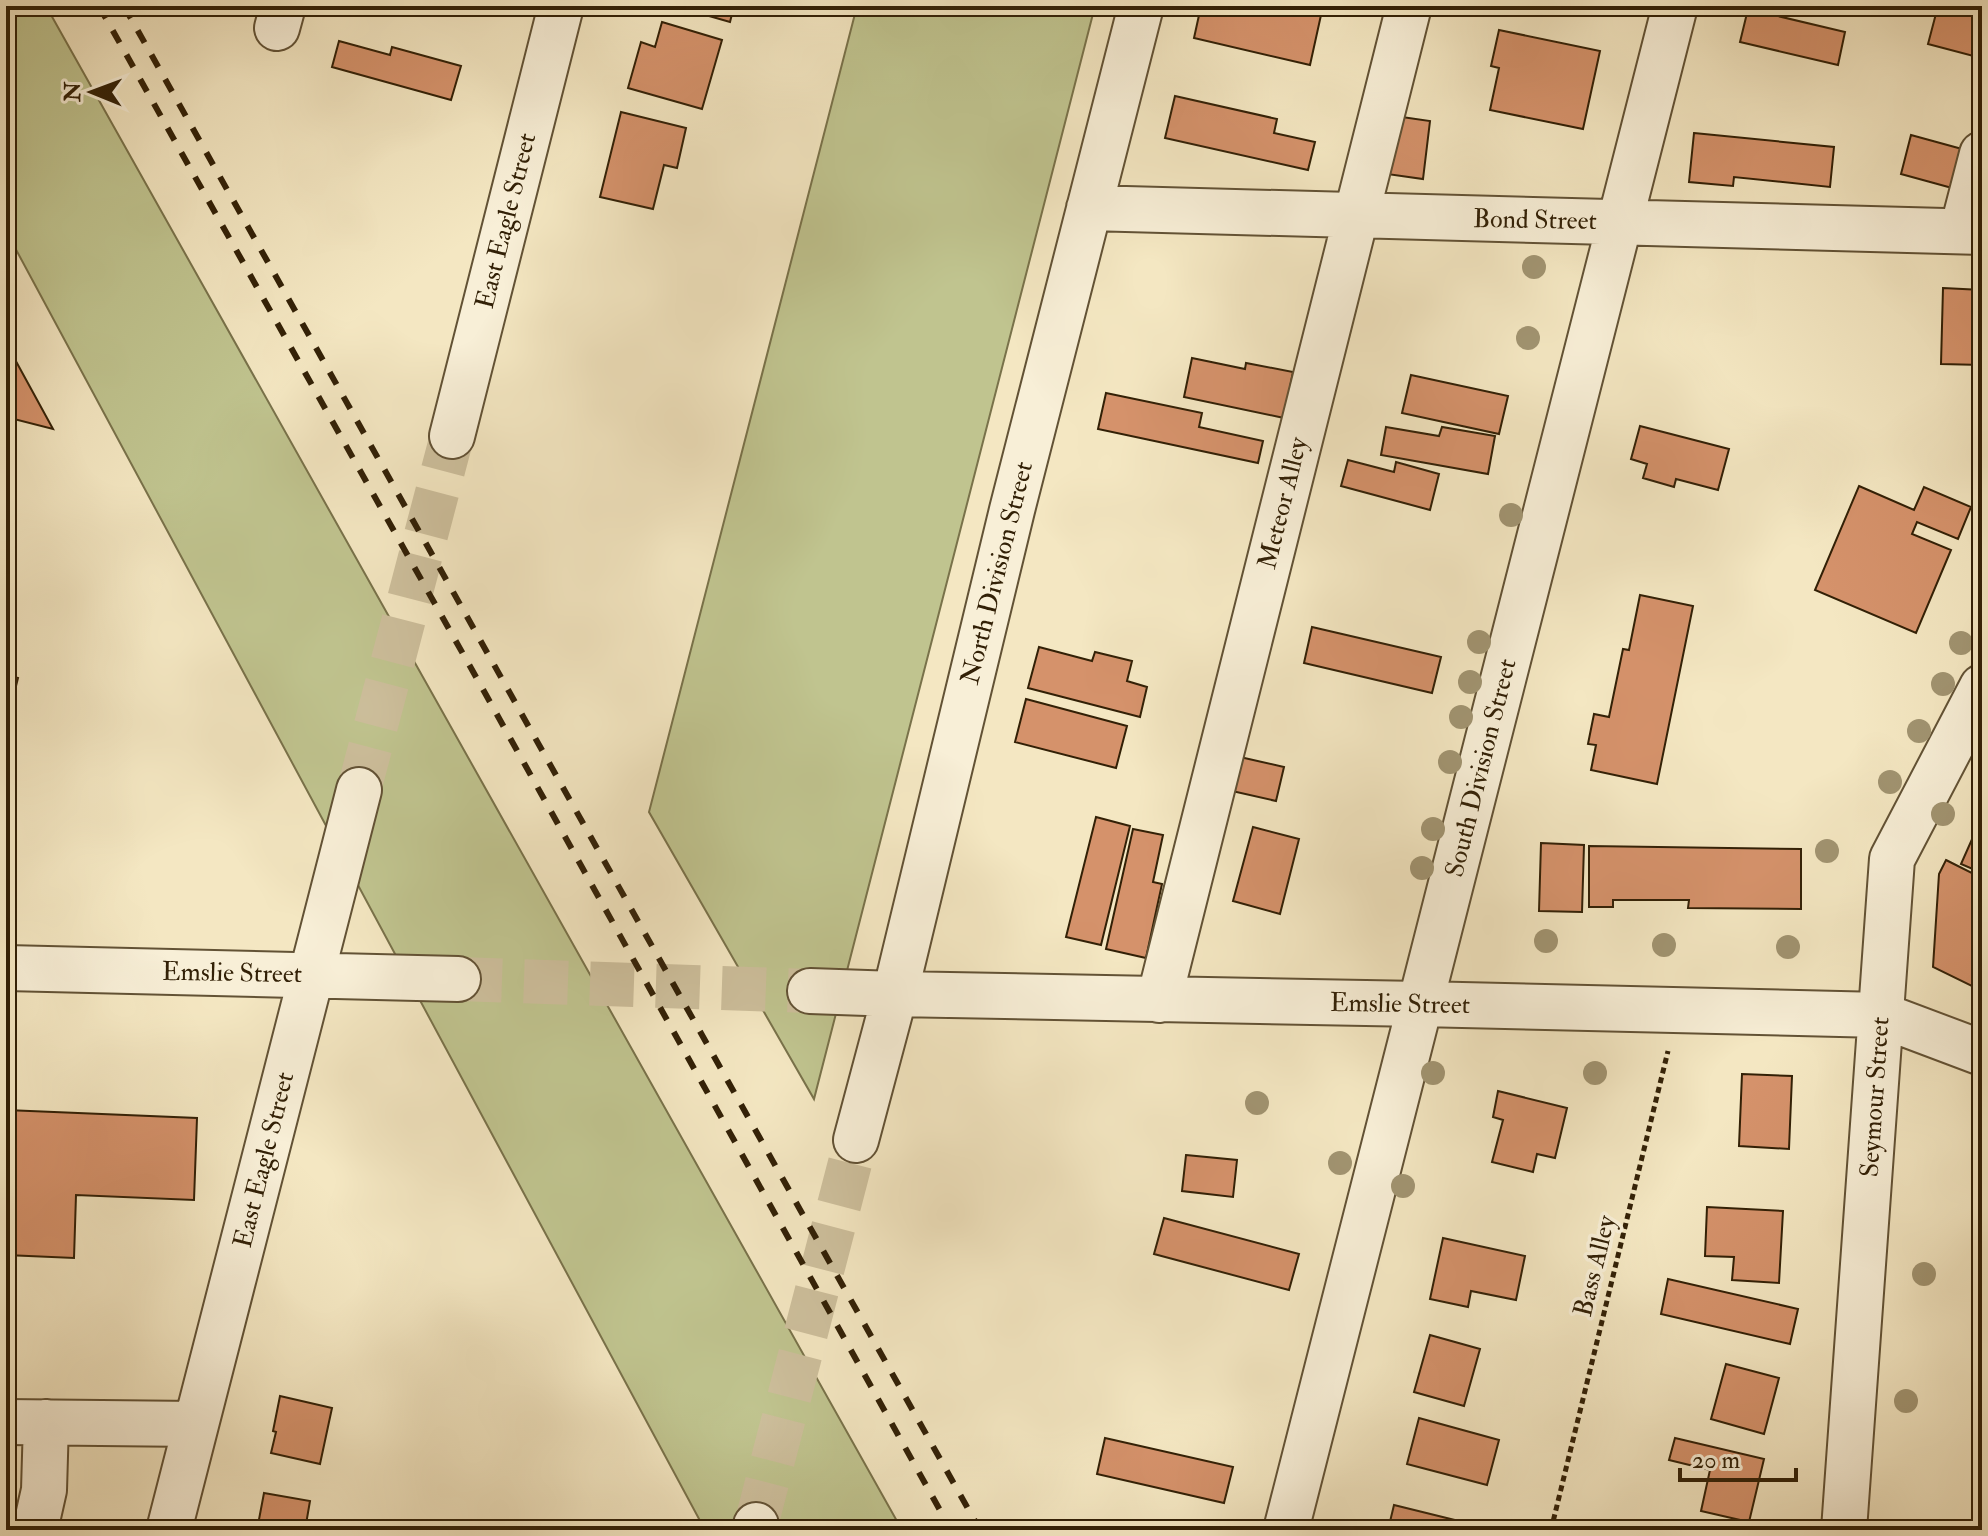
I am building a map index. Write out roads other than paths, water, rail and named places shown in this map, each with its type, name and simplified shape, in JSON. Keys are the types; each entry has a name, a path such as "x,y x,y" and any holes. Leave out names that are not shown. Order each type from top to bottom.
{"street":[{"name":"East Eagle Street","path":"452,436 561,6"},
{"name":"North Division Street","path":"856,1140 1141,6"},
{"name":"Meteor Alley","path":"1159,1000 1409,6"},
{"name":"South Division Street","path":"1286,1530 1675,6"},
{"path":"1972,232 1982,154"},
{"name":"Bond Street","path":"1089,208 1972,232"},
{"name":"Seymour Street","path":"1844,1530 1892,859 1982,687"},
{"name":"East Eagle Street","path":"169,1530 359,790"},
{"name":"Emslie Street","path":"6,968 458,979"},
{"name":"Emslie Street","path":"810,991 1881,1015 1982,1053"},
{"path":"35,1530 44,1490 26,1422 196,1424"}],"tunnel":[{"path":"359,790 452,436"},
{"path":"458,979 810,991"},
{"path":"756,1525 856,1140"}],"railway":[{"path":"99,6 951,1530"},
{"path":"124,6 980,1530"}]}
